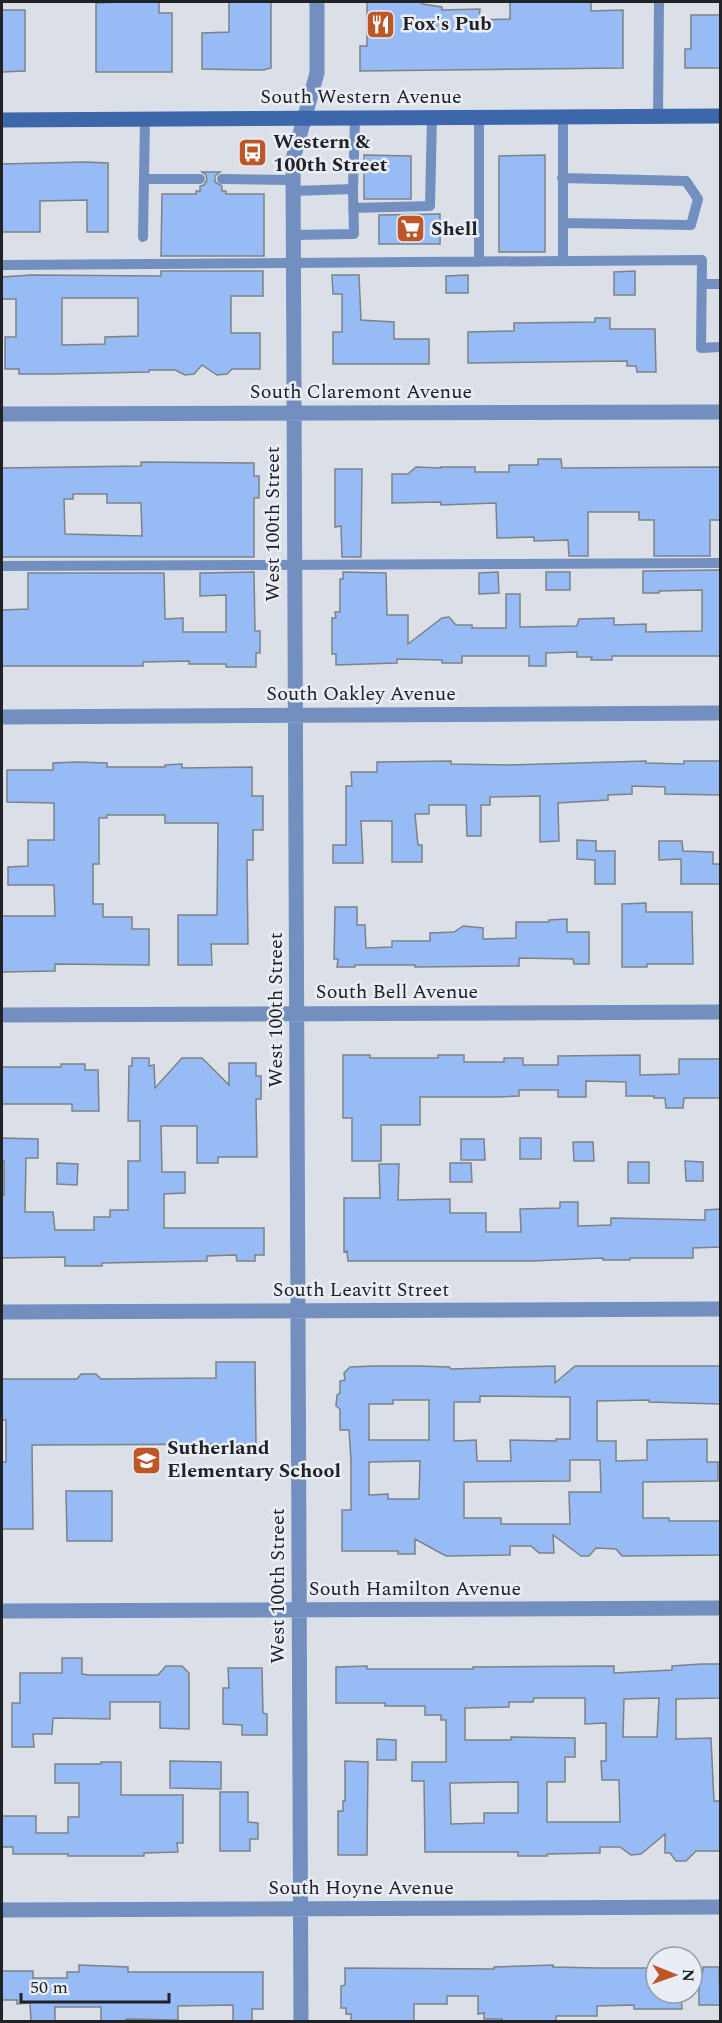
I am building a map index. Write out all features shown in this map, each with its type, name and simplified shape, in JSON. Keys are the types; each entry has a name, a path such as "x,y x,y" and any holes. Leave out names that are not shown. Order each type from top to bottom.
{"main road":[{"name":"South Western Avenue","path":"2,120 720,116"}],"street":[{"name":"West 100th Street","path":"301,2022 293,159 317,73 317,2"},
{"name":"South Claremont Avenue","path":"2,414 720,412"},
{"name":"South Oakley Avenue","path":"2,717 720,713"},
{"name":"South Bell Avenue","path":"2,1015 720,1012"},
{"name":"South Leavitt Street","path":"2,1312 720,1309"},
{"name":"South Hamilton Avenue","path":"2,1611 720,1608"},
{"name":"South Hoyne Avenue","path":"2,1910 720,1907"}],"lane":[{"path":"658,116 660,2"},
{"path":"563,116 563,261"},
{"path":"353,208 430,206 432,117"},
{"path":"479,117 479,262"},
{"path":"293,235 354,234 355,118"},
{"path":"143,237 146,119"},
{"path":"144,179 200,178"},
{"path":"562,178 686,181 698,199 691,225 563,223"},
{"path":"222,179 353,189"},
{"path":"2,265 702,260 701,348 720,347"},
{"path":"702,284 720,284"},
{"path":"2,566 720,562"}],"building":[{"path":"159,2 159,13 172,13 172,72 96,72 96,3"},
{"path":"229,2 271,2 271,68 263,70 202,69 202,33 229,32"},
{"path":"367,2 421,2 442,7 442,10 480,9 479,20 510,19 510,2 591,2 591,11 623,10 623,68 360,71 360,46 367,46"},
{"path":"2,10 25,10 25,71 2,72"},
{"path":"691,15 720,15 720,68 685,68 685,49 691,49"},
{"name":"Shell","path":"364,155 411,156 411,199 364,199"},
{"path":"545,155 545,252 499,252 499,156"},
{"path":"108,163 108,232 87,232 87,200 40,201 40,232 2,232 2,164"},
{"path":"202,172 220,172 215,176 215,182 222,186 222,191 226,191 226,194 264,194 264,256 161,256 162,194 196,194 196,191 200,191 200,186 204,185 207,180 206,175"},
{"name":"Shell","path":"440,214 440,244 379,244 379,215"},
{"path":"161,271 263,271 263,296 231,296 231,333 260,333 260,369 232,369 227,374 217,375 202,365 194,374 185,375 175,370 19,374 19,369 5,369 5,337 16,337 16,299 2,299 2,277 31,275 161,276","holes":["62,298 138,298 138,336 105,337 105,344 62,345"]},
{"path":"635,271 635,295 614,295 614,272"},
{"path":"332,275 359,275 361,320 394,322 394,339 429,339 429,364 333,364 333,332 342,332 342,294 333,294"},
{"path":"468,275 468,293 446,293 446,276"},
{"path":"595,318 610,318 610,329 655,329 656,372 637,372 636,366 627,366 627,361 468,363 468,332 514,331 514,323 595,322"},
{"path":"538,459 561,459 562,468 720,467 720,520 710,520 710,556 654,556 654,520 639,520 639,512 588,512 588,556 569,556 568,540 534,541 534,537 497,538 496,503 441,505 441,502 392,503 392,474 408,474 416,467 475,467 475,472 509,472 509,465 538,465"},
{"path":"141,462 254,463 254,476 259,476 259,498 254,498 254,557 2,557 2,468 141,466","holes":["73,494 107,494 107,503 141,503 142,536 65,534 64,499 73,499"]},
{"path":"335,469 362,469 361,557 342,557 341,526 335,527"},
{"path":"720,570 720,656 612,656 612,660 591,660 592,657 577,657 577,652 546,653 546,666 529,666 529,656 462,656 462,663 397,659 397,663 336,665 336,654 332,654 332,618 336,618 335,612 340,612 340,579 343,579 343,572 386,573 387,615 408,615 408,644 442,618 449,617 456,625 472,625 472,628 506,628 506,594 520,594 520,627 577,626 579,619 614,618 614,625 646,624 646,632 702,631 702,590 643,593 643,571"},
{"path":"254,572 255,631 260,631 260,653 256,653 256,667 189,664 189,661 143,662 143,666 2,666 2,610 28,609 28,573 164,573 165,619 183,618 183,632 226,632 226,595 200,596 200,573"},
{"path":"498,572 499,593 479,594 479,573"},
{"path":"546,572 570,572 570,590 546,590"},
{"path":"451,761 451,764 509,765 646,761 646,763 684,764 684,761 720,761 720,795 665,794 665,787 632,786 632,794 608,795 608,800 558,803 559,841 540,842 540,796 490,797 490,805 481,805 481,836 467,836 466,805 429,805 429,814 415,814 418,845 422,845 422,862 392,862 392,821 361,821 363,863 333,863 333,845 346,845 346,786 352,786 351,772 377,772 377,762"},
{"path":"53,763 107,763 107,767 165,767 165,765 182,764 182,768 252,767 252,796 263,796 263,830 253,830 253,860 247,860 248,944 211,944 212,965 178,965 178,915 217,915 218,823 165,823 165,815 107,815 107,818 99,818 99,864 93,864 93,904 103,904 103,917 132,917 132,929 149,929 149,965 55,964 55,971 2,972 2,916 55,916 54,885 8,885 8,867 28,866 28,840 54,840 54,803 7,802 7,770 53,770"},
{"path":"577,840 596,841 596,851 615,851 615,884 595,884 595,860 577,859"},
{"path":"659,841 682,841 683,851 713,852 713,864 720,864 720,884 681,884 681,859 659,860"},
{"path":"646,903 646,912 692,912 693,964 647,964 647,967 622,967 622,904"},
{"path":"335,907 357,907 357,925 365,925 366,948 392,947 392,941 430,941 430,933 454,932 463,926 483,928 483,939 516,938 516,922 549,922 549,920 567,919 567,932 589,932 589,964 574,964 573,959 519,958 519,966 355,965 355,967 337,967 338,959 334,959"},
{"path":"343,1055 370,1055 370,1058 438,1058 438,1055 464,1055 464,1062 504,1062 504,1058 523,1058 523,1065 558,1065 558,1056 640,1055 640,1075 679,1074 679,1059 720,1059 720,1098 684,1098 683,1108 666,1108 665,1098 626,1096 626,1082 586,1081 586,1097 558,1097 558,1090 519,1090 519,1096 420,1097 420,1125 381,1125 381,1161 352,1161 352,1118 343,1118"},
{"path":"132,1058 149,1058 149,1066 154,1065 155,1088 182,1058 202,1058 229,1085 229,1063 256,1063 256,1076 261,1076 261,1099 256,1099 257,1157 218,1157 218,1163 197,1163 197,1126 161,1126 162,1172 185,1172 185,1193 164,1194 164,1228 264,1228 264,1255 255,1255 255,1261 237,1261 236,1255 207,1256 207,1261 102,1263 102,1266 65,1266 65,1257 2,1258 4,1161 2,1161 2,1138 38,1139 38,1158 26,1158 25,1212 53,1212 55,1230 94,1230 94,1217 110,1217 110,1210 128,1210 128,1161 140,1161 140,1121 128,1121 129,1066 132,1066"},
{"path":"61,1064 85,1064 85,1070 98,1070 99,1111 72,1111 72,1104 2,1104 2,1067 61,1067"},
{"path":"520,1138 541,1138 541,1159 520,1159"},
{"path":"461,1139 484,1139 485,1160 461,1160"},
{"path":"573,1142 593,1142 594,1161 574,1161"},
{"path":"685,1161 703,1162 703,1181 686,1181"},
{"path":"628,1162 649,1162 649,1183 628,1183"},
{"path":"57,1163 78,1164 77,1185 57,1184"},
{"path":"450,1163 471,1163 472,1182 450,1182"},
{"path":"379,1164 399,1164 398,1200 450,1199 450,1213 486,1213 486,1232 521,1232 520,1209 560,1208 560,1202 578,1202 578,1226 611,1225 611,1218 705,1220 705,1210 720,1209 720,1247 693,1248 693,1258 348,1261 347,1251 344,1252 344,1198 380,1198"},
{"path":"216,1362 255,1362 256,1444 32,1445 33,1529 2,1529 2,1462 6,1462 6,1420 2,1420 2,1379 77,1379 81,1374 96,1374 101,1379 216,1378"},
{"path":"419,1366 449,1367 451,1369 555,1366 555,1383 575,1366 720,1366 720,1404 649,1402 649,1400 597,1401 597,1441 616,1441 616,1461 647,1460 647,1440 707,1439 707,1462 718,1462 718,1481 643,1482 643,1518 669,1518 669,1521 720,1521 720,1555 622,1556 616,1549 596,1548 589,1556 581,1556 553,1535 554,1553 539,1553 531,1546 510,1546 510,1555 446,1556 415,1539 415,1554 398,1554 398,1551 342,1551 342,1510 351,1510 351,1461 349,1430 340,1430 340,1409 336,1406 337,1395 340,1393 340,1381 345,1380 344,1373 350,1367","holes":["480,1396 570,1397 570,1439 510,1440 511,1461 477,1461 476,1440 454,1441 454,1402 480,1402","393,1400 429,1400 429,1440 369,1440 369,1404 393,1404","570,1460 600,1460 601,1492 569,1492 570,1524 501,1524 501,1518 464,1518 464,1482 570,1481","420,1461 419,1499 388,1499 388,1494 369,1495 369,1462"]},
{"path":"66,1491 112,1491 112,1541 67,1541"},
{"path":"62,1658 82,1658 82,1674 89,1675 158,1675 166,1666 182,1666 189,1673 189,1729 160,1728 160,1702 110,1702 110,1719 53,1718 52,1734 33,1734 34,1747 12,1747 12,1703 20,1703 20,1673 62,1673"},
{"path":"720,1664 720,1698 676,1699 676,1739 711,1738 714,1801 720,1801 720,1851 696,1851 686,1861 676,1861 670,1853 665,1853 665,1834 641,1854 631,1855 620,1847 600,1847 600,1853 547,1854 547,1856 518,1856 518,1852 425,1852 424,1781 412,1781 412,1762 446,1762 446,1720 441,1720 441,1715 425,1715 425,1706 336,1703 336,1667 473,1669 473,1667 614,1666 614,1673 672,1670 672,1666","holes":["534,1698 585,1698 585,1724 606,1723 606,1761 601,1761 602,1780 619,1780 620,1822 547,1822 547,1782 565,1782 565,1757 575,1757 575,1738 511,1737 511,1740 465,1740 465,1708 509,1707 509,1702 533,1702","659,1698 657,1737 623,1737 624,1699","518,1782 518,1813 484,1813 484,1823 451,1824 450,1783"]},
{"path":"228,1668 262,1668 263,1713 267,1714 267,1735 242,1735 242,1725 223,1724 223,1688 229,1688"},
{"path":"377,1739 396,1740 396,1760 377,1760"},
{"path":"170,1761 221,1762 221,1789 170,1788"},
{"path":"345,1761 368,1762 367,1855 338,1855 338,1811 343,1811 343,1801 345,1801"},
{"path":"101,1762 121,1762 121,1795 183,1795 183,1843 177,1843 178,1852 144,1853 144,1856 68,1856 68,1854 13,1854 13,1847 2,1847 2,1816 36,1816 36,1833 68,1833 68,1817 79,1817 79,1783 55,1783 55,1764 101,1764"},
{"path":"220,1792 248,1792 248,1822 258,1823 258,1839 250,1839 250,1851 220,1851"},
{"path":"79,1965 128,1967 128,1972 263,1972 263,2009 252,2009 252,2022 233,2022 233,2005 178,2006 178,2020 126,2019 126,2022 101,2022 101,2007 55,2007 55,2022 31,2022 30,2003 17,2004 17,2000 2,2000 2,1971 33,1971 33,1978 67,1978 67,1972 79,1972"},
{"path":"553,1965 553,1967 644,1968 644,2005 682,2005 682,2009 634,2009 634,2005 597,2006 597,2016 556,2016 556,2022 502,2022 502,2019 484,2019 484,2013 478,2014 478,1996 447,1996 447,2004 414,2004 414,2022 351,2022 351,2014 346,2014 346,2008 341,2008 341,1986 345,1985 345,1968 494,1969 494,1967"},
{"path":"704,1967 719,1967 720,2005 704,2005"}],"place":[{"name":"Fox's Pub","path":"381,24"},
{"name":"Western & 100th Street","path":"252,153"},
{"name":"Shell","path":"410,229"},
{"name":"Sutherland Elementary School","path":"146,1460"}]}
